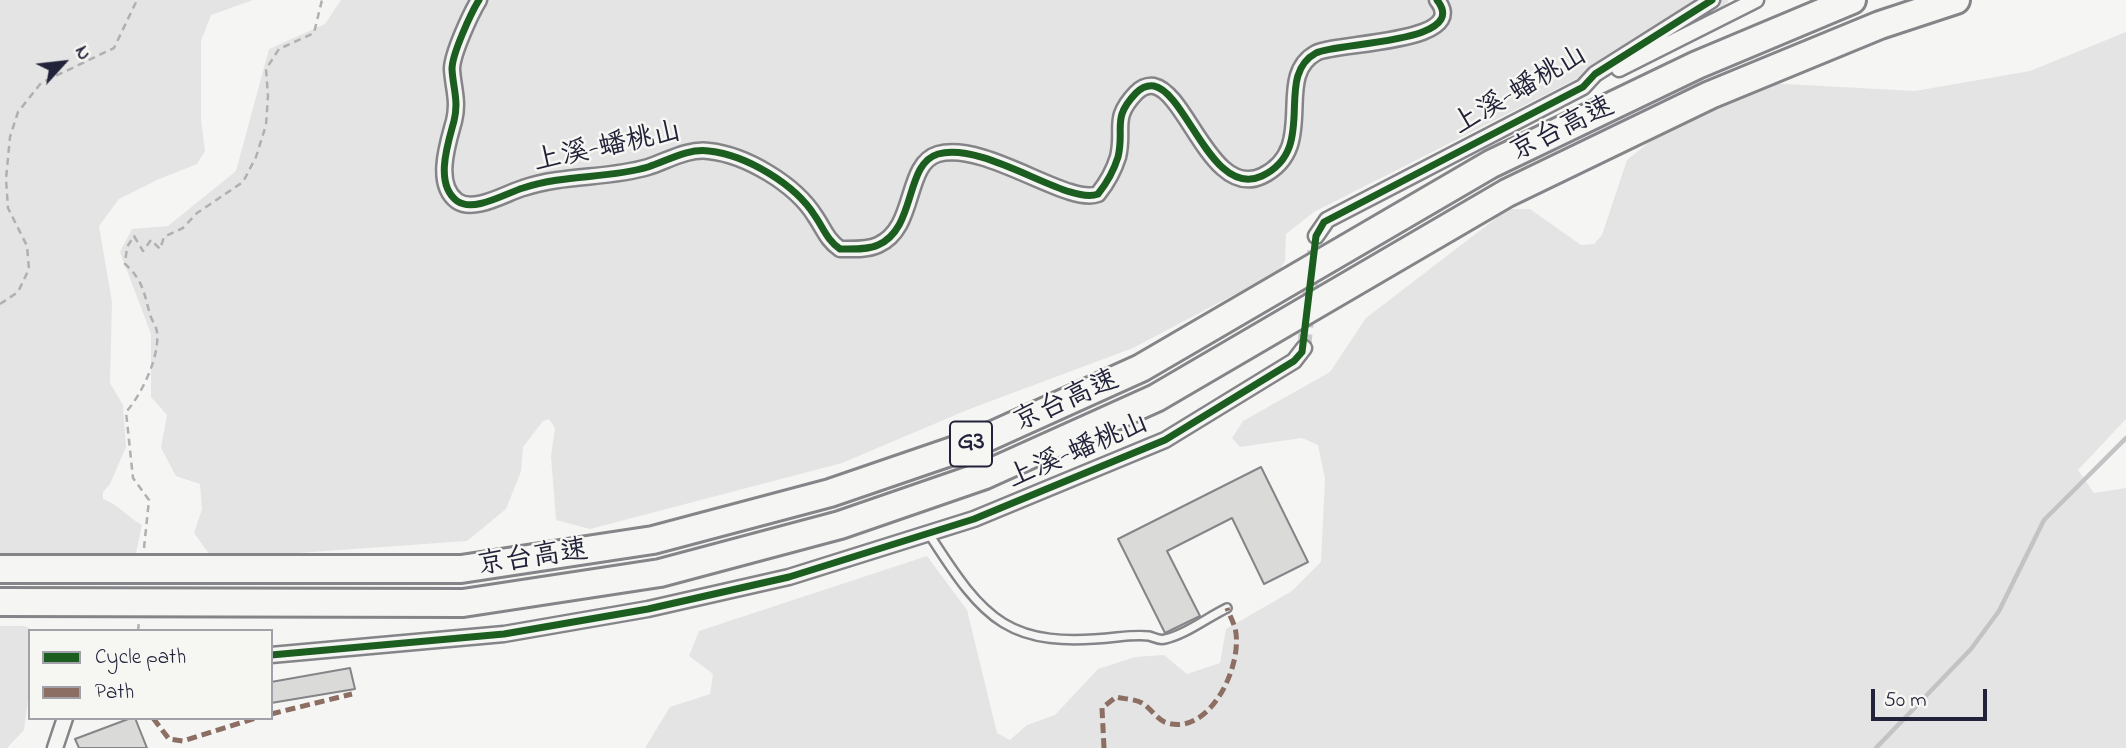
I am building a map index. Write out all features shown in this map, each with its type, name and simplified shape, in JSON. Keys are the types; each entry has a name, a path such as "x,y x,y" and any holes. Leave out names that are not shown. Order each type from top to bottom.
{"highway":[{"name":"京台高速","path":"0,569 461,569 653,540 830,493 973,444 1140,368 1491,164 1696,65 1852,0"},
{"name":"京台高速","path":"0,602 463,603 660,573 840,525 985,475 1156,398 1507,193 1710,95 1880,24 1956,0"}],"street":[{"name":"上溪-蟠桃山","path":"479,0 452,66 458,104 444,165 449,191 457,201 465,204 480,203 565,177 636,169 669,158 708,151 741,159 779,182 815,215 830,242 840,249 878,245 897,229 909,207 920,167 938,154 955,153 1007,164 1081,196 1098,194 1118,156 1118,122 1122,107 1139,90 1150,85 1160,88 1168,95 1197,138 1220,164 1245,177 1261,177 1288,152 1294,135 1296,81 1299,68 1306,59 1336,46 1383,41 1438,27 1443,12 1437,0"},
{"name":"上溪-蟠桃山","path":"1316,236 1326,220 1583,87 1595,74 1712,0"},
{"path":"1583,87 1756,0"},
{"name":"上溪-蟠桃山","path":"273,655 504,634 648,609 789,577 974,520 1165,439 1294,361 1304,348"},
{"path":"55,748 64,720"}],"lane":[{"path":"929,534 948,565 985,610 1010,628 1045,640 1074,642 1146,636 1165,639 1227,608"}],"path":[{"path":"0,304 18,292 29,269 27,246 8,208 6,179 10,137 18,112 41,83 114,48 137,0"},
{"path":"144,548 149,500 133,478 126,412 138,399 144,382 154,369 157,333 149,312 147,292 125,264 127,247 135,236 143,251 150,240 160,249 164,237 183,228 197,213 243,181 256,157 266,125 266,69 279,49 314,33 322,0"},
{"path":"138,629 139,617"}],"shaded area":[{"path":"0,0 253,0 211,15 201,41 201,119 205,151 197,164 119,199 99,226 112,302 110,383 123,405 126,447 110,484 103,492 103,499 142,525 136,553 0,556"},
{"path":"341,0 1729,0 1718,16 1588,73 1314,212 1286,234 1285,261 1279,271 1133,348 967,410 842,463 590,529 556,520 551,456 555,428 549,419 543,421 523,447 521,471 506,509 467,541 213,559 194,533 202,509 200,484 176,476 161,448 167,415 151,397 151,334 120,252 132,229 168,226 236,171 269,49 325,24"},
{"path":"2126,32 2126,419 2078,470 2094,493 2126,488 2126,748 645,748 670,707 710,694 713,674 689,656 699,631 927,556 967,610 997,733 1010,740 1027,725 1055,715 1098,669 1135,657 1164,655 1187,674 1220,663 1226,629 1292,591 1321,562 1325,479 1318,445 1302,438 1240,447 1232,438 1243,421 1330,372 1366,318 1508,209 1530,209 1581,245 1594,244 1602,235 1627,160 1672,124 1767,83 1915,91 2030,71"},
{"path":"0,626 25,626 30,629 28,629 28,699 24,730 7,748 0,748"}],"building":[{"path":"1261,467 1308,562 1264,584 1232,518 1167,551 1200,616 1165,633 1118,539"},
{"path":"350,668 355,689 273,703 273,682"},
{"path":"126,720 136,720 147,748 79,748 75,739"}],"waterway":[{"path":"1876,748 1971,649 1999,611 2044,520 2126,438"}],"tunnel":[{"path":"1304,348 1316,236"}],"marked path":[{"path":"1104,748 1102,708 1116,697 1142,703 1167,723 1183,724 1197,719 1210,708 1221,694 1234,659 1235,628 1227,608"},
{"path":"273,714 352,694"},
{"path":"155,720 169,739 183,741 250,720"}],"cycle path":[{"path":"479,0 458,44 452,69 456,107 444,174 450,194 457,201 472,205 555,180 633,171 685,153 709,151 738,158 782,182 806,204 832,242 840,249 874,247 890,237 899,225 920,170 927,160 938,154 957,152 979,156 1067,191 1084,195 1098,194 1110,177 1118,157 1120,124 1124,110 1136,93 1149,86 1166,93 1178,106 1202,142 1229,173 1244,179 1262,176 1279,164 1289,148 1297,78 1303,64 1316,53 1328,49 1397,39 1436,25 1443,14 1437,0"},
{"path":"273,655 504,634 648,609 789,577 974,519 1165,440 1294,361 1302,352 1316,236 1324,222 1583,87 1595,74 1712,0"}]}
